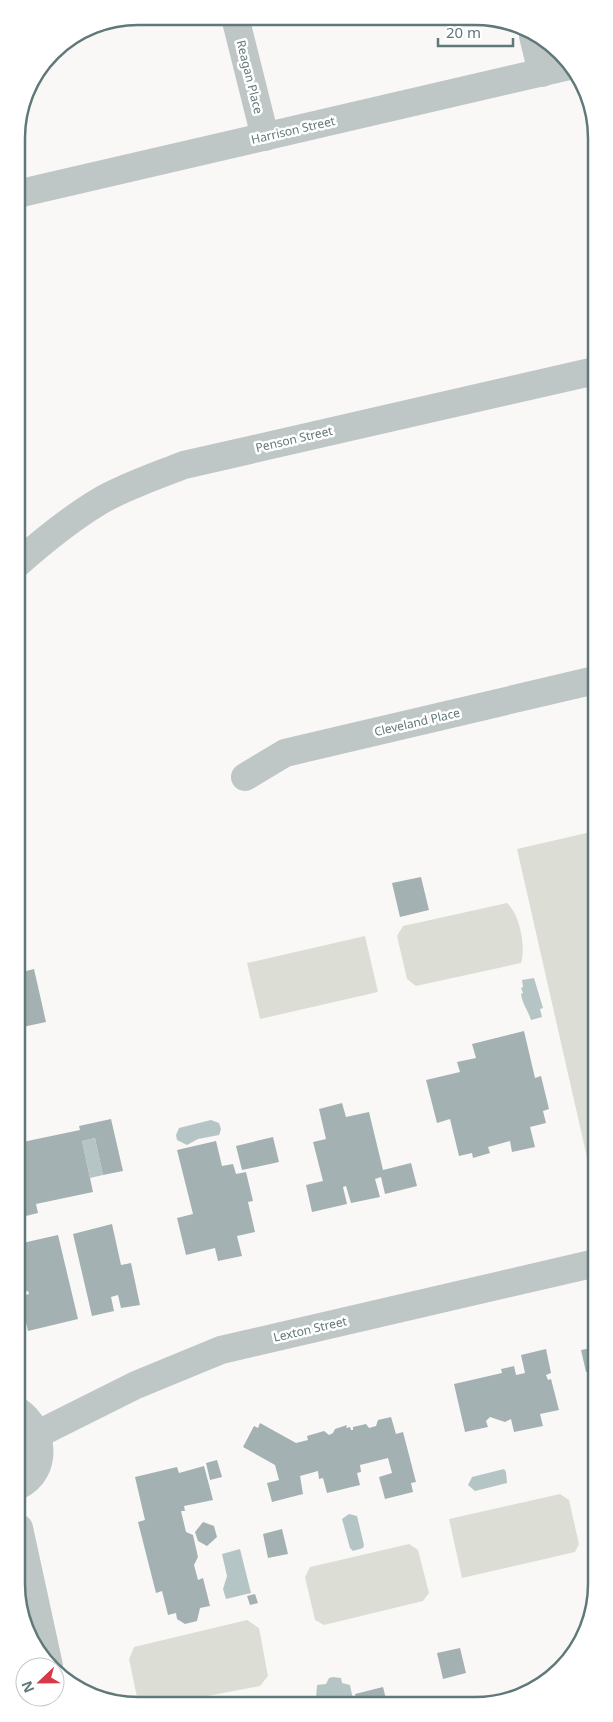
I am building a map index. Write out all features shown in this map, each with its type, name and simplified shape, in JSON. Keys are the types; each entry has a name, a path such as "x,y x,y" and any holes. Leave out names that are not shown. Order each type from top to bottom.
{"street":[{"name":"Reagan Place","path":"237,25 265,137"},
{"path":"534,42 542,73"},
{"name":"Harrison Street","path":"25,192 564,67"},
{"name":"Penson Street","path":"25,557 71,520 101,501 142,481 184,465 588,373"},
{"name":"Cleveland Place","path":"245,777 285,753 588,682"},
{"name":"Lexton Street","path":"38,1434 136,1385 221,1350 588,1265"},
{"path":"25,1416 31,1421 38,1434 40,1448 38,1461 32,1474 25,1480"},
{"path":"25,1559 45,1649"}],"shaded area":[{"path":"588,833 588,1162 517,849"},
{"path":"507,903 512,908 521,932 523,949 521,963 416,986 407,979 397,936 403,926"},
{"path":"365,936 378,992 260,1019 247,963"},
{"path":"534,978 543,1008 540,1009 542,1017 531,1020 523,1002 521,988 523,987 522,980"},
{"path":"211,1120 219,1123 221,1129 219,1135 198,1139 187,1145 177,1140 176,1135 179,1128"},
{"path":"95,1138 103,1175 90,1178 82,1141"},
{"path":"504,1469 507,1483 475,1491 468,1485 472,1477"},
{"path":"560,1494 569,1500 579,1544 575,1552 462,1578 449,1519"},
{"path":"349,1514 357,1516 364,1545 363,1548 353,1551 350,1548 342,1519"},
{"path":"409,1544 418,1550 429,1593 423,1601 324,1625 315,1620 305,1577 310,1567"},
{"path":"240,1549 251,1593 226,1599 223,1589 227,1576 222,1554"},
{"path":"247,1620 259,1628 268,1676 260,1686 202,1697 137,1697 129,1659 134,1647"},
{"path":"329,1678 341,1678 342,1683 350,1685 353,1697 316,1697 317,1685 326,1684"}],"building":[{"path":"421,877 429,910 400,917 392,883"},
{"path":"34,969 46,1022 25,1026 25,971"},
{"path":"524,1031 535,1078 541,1076 549,1109 543,1111 546,1123 530,1127 535,1147 512,1152 510,1141 488,1147 490,1153 473,1158 472,1153 459,1156 450,1119 437,1123 426,1080 460,1072 457,1062 476,1058 472,1044"},
{"path":"342,1103 346,1117 369,1112 383,1170 411,1163 417,1186 385,1194 381,1177 375,1179 380,1197 351,1203 346,1186 343,1187 347,1204 312,1212 306,1185 323,1181 313,1142 326,1139 319,1109"},
{"path":"111,1119 123,1171 103,1175 95,1138 82,1141 93,1192 36,1204 38,1213 25,1216 25,1142 80,1130 79,1126"},
{"path":"273,1137 279,1162 242,1170 236,1146"},
{"path":"216,1141 222,1166 233,1164 236,1174 246,1172 253,1201 248,1202 255,1232 237,1236 242,1256 218,1261 215,1248 186,1255 177,1218 193,1214 177,1150"},
{"path":"112,1224 121,1265 131,1263 140,1305 121,1308 118,1295 111,1297 114,1311 92,1316 73,1234"},
{"path":"58,1235 78,1319 28,1331 25,1318 25,1295 29,1294 28,1291 25,1292 25,1242"},
{"path":"546,1349 551,1373 546,1375 548,1380 551,1379 559,1410 540,1414 543,1426 514,1432 511,1419 505,1422 490,1417 486,1421 488,1427 465,1432 454,1384 502,1373 501,1369 514,1366 516,1375 525,1373 521,1355"},
{"path":"588,1349 588,1371 586,1372 581,1350"},
{"path":"391,1417 396,1434 403,1432 416,1482 411,1483 413,1492 385,1499 379,1477 392,1473 388,1458 360,1465 361,1472 357,1473 360,1485 327,1493 323,1478 319,1479 318,1471 300,1476 303,1494 272,1502 267,1483 279,1480 275,1465 243,1447 254,1426 258,1428 260,1423 296,1443 308,1440 307,1436 324,1431 329,1435 335,1429 347,1425 346,1428 350,1427 351,1430 353,1430 353,1427 366,1424 369,1428 376,1426 378,1420"},
{"path":"217,1460 222,1477 210,1480 206,1463"},
{"path":"204,1466 213,1500 184,1506 185,1511 181,1511 186,1532 193,1535 198,1557 194,1565 198,1580 203,1578 210,1606 200,1608 197,1621 185,1624 177,1619 176,1613 168,1615 162,1591 156,1593 138,1522 145,1520 135,1477 177,1467 179,1473"},
{"path":"203,1522 214,1526 217,1537 207,1546 198,1541 195,1532"},
{"path":"282,1529 288,1554 268,1558 263,1534"},
{"path":"255,1594 258,1603 250,1605 247,1596"},
{"path":"460,1648 466,1673 443,1679 437,1653"},
{"path":"383,1687 386,1697 356,1697 355,1694"}]}
